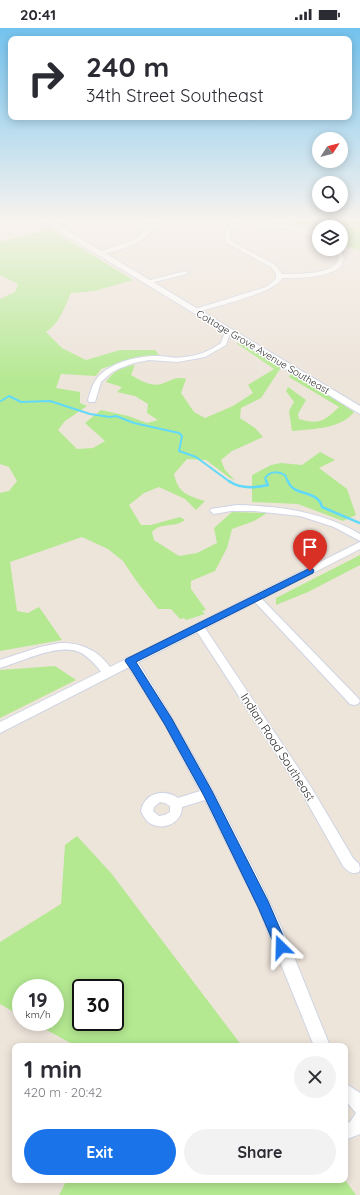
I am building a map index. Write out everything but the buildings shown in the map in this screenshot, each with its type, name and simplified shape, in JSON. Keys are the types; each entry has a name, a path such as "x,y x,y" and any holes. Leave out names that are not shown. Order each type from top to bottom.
{"main road":[{"name":"Cottage Grove Avenue Southeast","path":"132,273 360,411"}],"street":[{"path":"146,282 183,273"},
{"path":"194,311 268,288 279,280 279,276 310,276 321,273"},
{"path":"92,400 98,382 106,373 115,367 155,358 178,360 205,354 217,350 224,344 228,330"},
{"path":"214,511 228,508 240,508 300,512 346,528 360,538"},
{"path":"0,728 360,545"},
{"path":"256,598 354,701"},
{"name":"Indian Road Southeast","path":"199,627 308,791 348,862 354,868"},
{"path":"0,664 50,649 65,647 80,648 108,672"},
{"path":"130,661 136,668 169,722 208,794 264,905 321,1043"},
{"path":"176,804 208,794"},
{"path":"348,1093 353,1096 360,1107"},
{"path":"348,1131 356,1128 360,1120"}],"green space":[{"path":"0,273 122,273 133,280 94,291 71,293 58,320 46,332 62,348 86,360 120,350 155,350 159,355 137,357 101,369 96,376 61,374 56,388 80,392 80,403 87,406 65,421 58,430 77,449 93,448 105,441 85,423 101,410 128,416 147,423 158,420 147,413 148,404 135,396 117,392 122,387 106,382 118,370 135,365 131,375 153,385 165,383 176,378 186,379 181,393 194,412 205,418 233,406 253,393 248,385 274,369 236,343 244,344 282,366 261,398 241,408 240,418 255,428 263,437 232,451 221,460 225,470 235,480 206,460 187,459 174,474 181,490 189,495 205,501 196,510 185,499 159,487 144,493 129,505 141,525 151,525 180,517 185,520 180,523 160,527 152,532 154,540 179,556 197,553 217,543 214,528 232,512 267,513 254,521 232,529 227,548 215,571 191,581 191,589 206,610 202,611 205,614 186,620 184,618 180,619 171,609 158,609 123,561 108,549 82,537 10,562 17,611 28,613 39,607 62,640 0,651 0,493 9,491 17,481 9,467 0,464 0,299 15,292 18,284 0,275"},
{"path":"292,372 354,412 342,422 334,425 317,429 292,431 289,411 294,402 286,391 288,387 306,400 298,414 299,419 317,422 325,419 339,407 289,377"},
{"path":"320,452 335,460 319,468 347,489 356,515 343,521 298,504 252,502 252,475 271,465 281,463 302,465"},
{"path":"360,555 360,565 308,592 276,605 276,598"},
{"path":"55,666 76,680 0,718 0,670"},
{"path":"77,836 111,873 240,1043 70,1043 48,1031 64,1031 64,979 12,979 12,1011 0,1004 0,942 61,904 65,845"},
{"path":"65,1183 347,1183 356,1195 59,1195"}],"waterway":[{"path":"1,401 9,396 21,402 50,401 90,414 110,417 116,416 134,423 179,433 182,436 179,451 196,457 230,482"},
{"path":"267,482 265,478 272,473 277,472 285,475 288,482"},
{"path":"229,481 243,487 268,485 266,481"},
{"path":"288,481 295,489 311,495 320,501 322,507 360,523"}],"route":[{"path":"281,947 264,905 208,794 169,722 136,668 130,661 310,571"}]}
